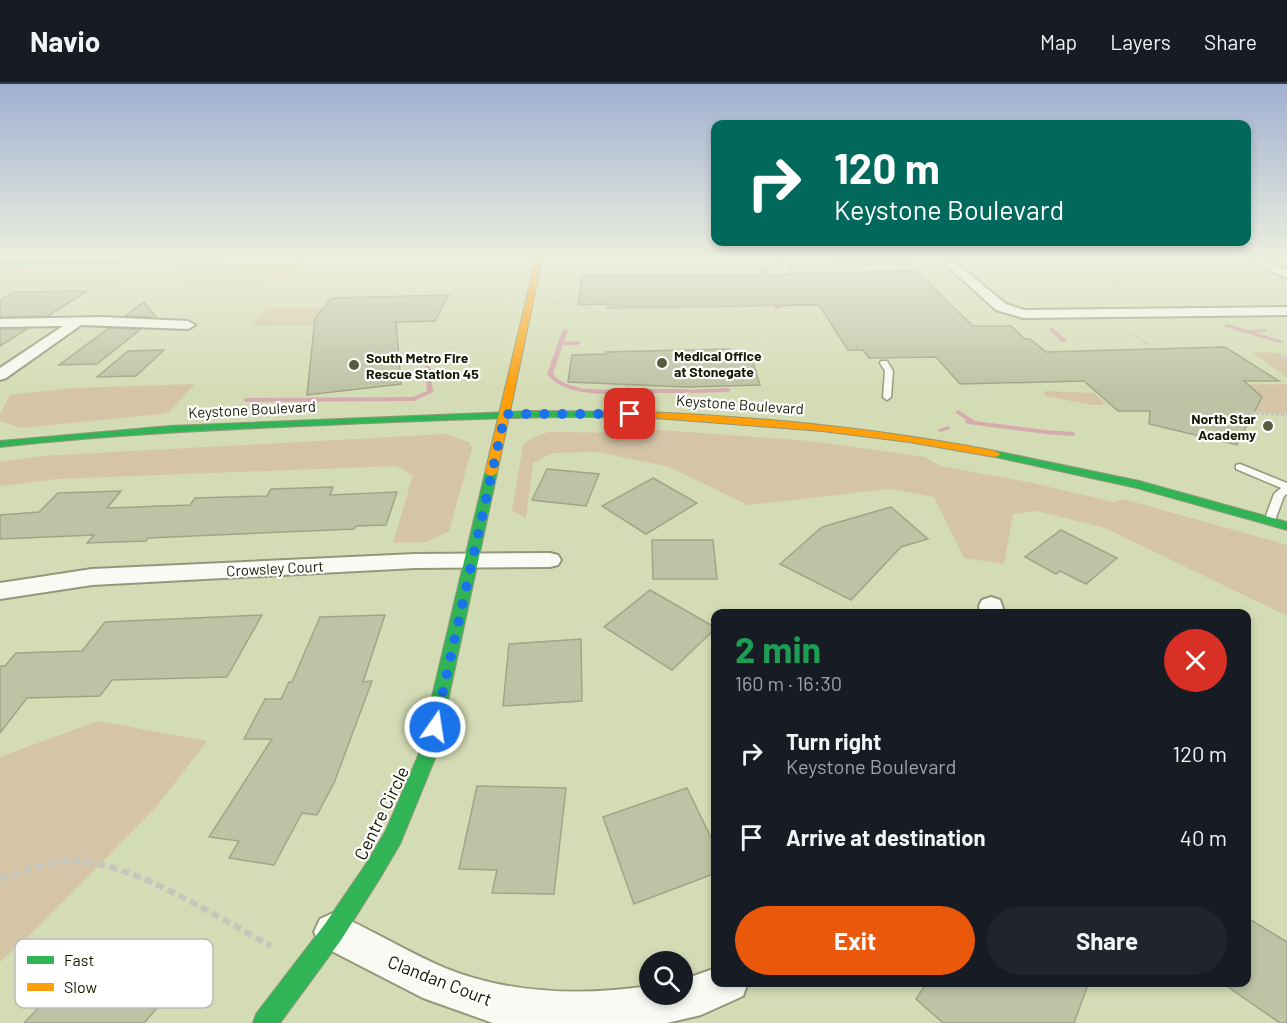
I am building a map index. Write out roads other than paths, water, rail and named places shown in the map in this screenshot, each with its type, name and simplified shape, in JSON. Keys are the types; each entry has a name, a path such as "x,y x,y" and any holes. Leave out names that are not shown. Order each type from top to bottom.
{"street":[{"name":"Centre Circle","path":"265,1023 333,932 393,837 427,756 529,303"},
{"path":"996,303 1001,307 1023,314 1287,311"},
{"path":"0,323 79,321 188,326"},
{"path":"0,375 79,321"},
{"name":"Keystone Boulevard","path":"0,444 96,433 505,414 600,413 707,417 885,436 1057,467 1287,526"},
{"name":"Crowsley Court","path":"0,591 92,577 472,560 550,560"},
{"name":"Clandan Court","path":"333,932 403,969 474,998 512,1007 598,1010 648,1006 693,997 717,987"}],"lane":[{"path":"884,363 889,371 886,397"},
{"path":"1240,467 1287,488 1279,494 1270,521"}],"waterway":[{"path":"776,308 784,305 783,303"},
{"path":"1227,326 1248,332"},
{"path":"1051,329 1064,341"},
{"path":"1248,332 1265,330"},
{"path":"565,331 550,374 557,381 574,389 625,391"},
{"path":"1248,332 1280,341"},
{"path":"561,344 578,343"},
{"path":"246,400 414,399 430,392 427,367"},
{"path":"690,391 728,390"},
{"path":"630,391 685,391"},
{"path":"958,412 973,422"},
{"path":"968,422 1073,434"},
{"path":"940,430 948,428"}],"place":[{"name":"Medical Office at Stonegate","path":"662,363"},
{"name":"South Metro Fire Rescue Station 45","path":"354,365"},
{"name":"North Star Academy","path":"1268,426"}]}
